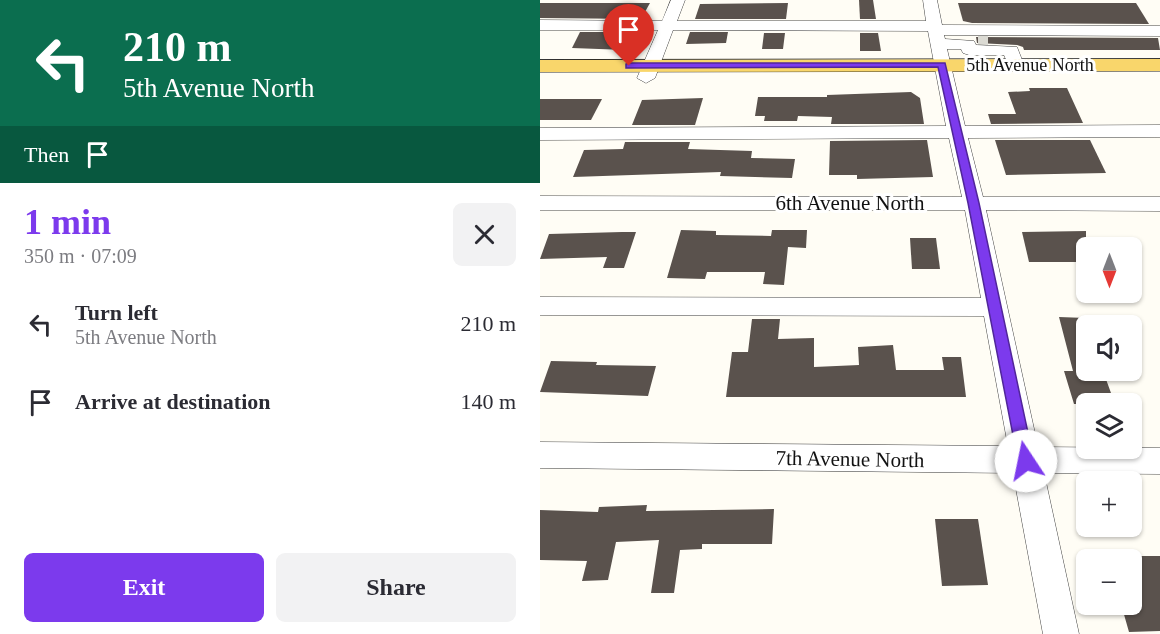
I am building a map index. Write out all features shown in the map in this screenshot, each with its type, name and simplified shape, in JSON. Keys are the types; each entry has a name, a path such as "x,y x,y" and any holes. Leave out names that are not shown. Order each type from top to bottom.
{"main road":[{"name":"5th Avenue North","path":"939,49 1160,77"},
{"name":"5th Avenue North","path":"540,78 649,72 939,49 1013,57 1160,65"},
{"name":"5th Avenue North","path":"540,66 649,72"}],"street":[{"path":"649,72 678,0"},
{"path":"930,0 974,203 1061,634"},
{"path":"540,25 668,25 939,49 1160,31"},
{"path":"939,49 978,44 969,50 1013,57"},
{"path":"540,134 1160,131"},
{"name":"6th Avenue North","path":"540,203 1160,204"},
{"path":"540,306 994,307"},
{"name":"7th Avenue North","path":"540,455 1160,461"}],"building":[{"path":"859,0 873,0 876,19 860,19"},
{"path":"540,3 650,3 641,19 540,18"},
{"path":"788,3 786,19 695,19 700,4"},
{"path":"958,3 1136,3 1149,24 972,23 963,21"},
{"path":"580,32 636,32 626,50 572,48"},
{"path":"690,32 728,32 726,43 686,44"},
{"path":"764,33 785,33 783,49 762,49"},
{"path":"860,33 878,33 881,51 860,51"},
{"path":"976,37 1158,38 1160,50 1024,50 1023,47 1017,45 977,43"},
{"path":"1029,88 1067,88 1083,123 991,124 988,114 1016,114 1008,92 1030,91"},
{"path":"911,92 920,98 924,124 831,124 832,117 798,116 797,121 764,121 765,116 755,116 758,97 827,97 827,95"},
{"path":"703,98 695,125 632,125 642,100"},
{"path":"540,99 602,99 591,120 540,120"},
{"path":"927,140 933,177 857,179 857,175 829,175 830,141"},
{"path":"995,140 1090,140 1106,173 1006,175"},
{"path":"625,142 690,142 688,149 752,151 751,158 795,159 792,178 720,176 721,172 573,177 584,150 623,149"},
{"path":"681,230 716,231 716,235 771,236 772,230 807,230 806,248 788,247 784,285 763,284 765,272 707,272 705,279 667,278"},
{"path":"1086,231 1086,237 1076,237 1076,262 1029,262 1022,232"},
{"path":"636,232 624,268 603,268 607,257 540,259 549,234"},
{"path":"910,238 936,238 940,269 912,269"},
{"path":"1059,317 1076,318 1076,381 1107,381 1111,393 1076,393 1076,404 1074,404 1064,371 1073,371"},
{"path":"752,319 780,319 778,339 814,338 814,367 859,365 858,347 893,345 896,370 944,370 942,357 961,357 966,397 726,397 732,352 748,352"},
{"path":"551,361 597,362 596,365 656,366 648,396 540,392"},
{"path":"647,505 646,511 774,509 772,544 702,544 702,549 680,550 674,593 651,593 659,540 616,542 608,580 582,581 587,561 540,560 540,510 598,512 599,507"},
{"path":"935,519 978,519 988,585 942,586"},
{"path":"1142,556 1160,556 1160,631 1129,632 1124,615 1142,615"}],"tunnel":[{"path":"978,44 988,44"}],"route":[{"path":"629,66 942,65 974,203 1026,461"}]}
